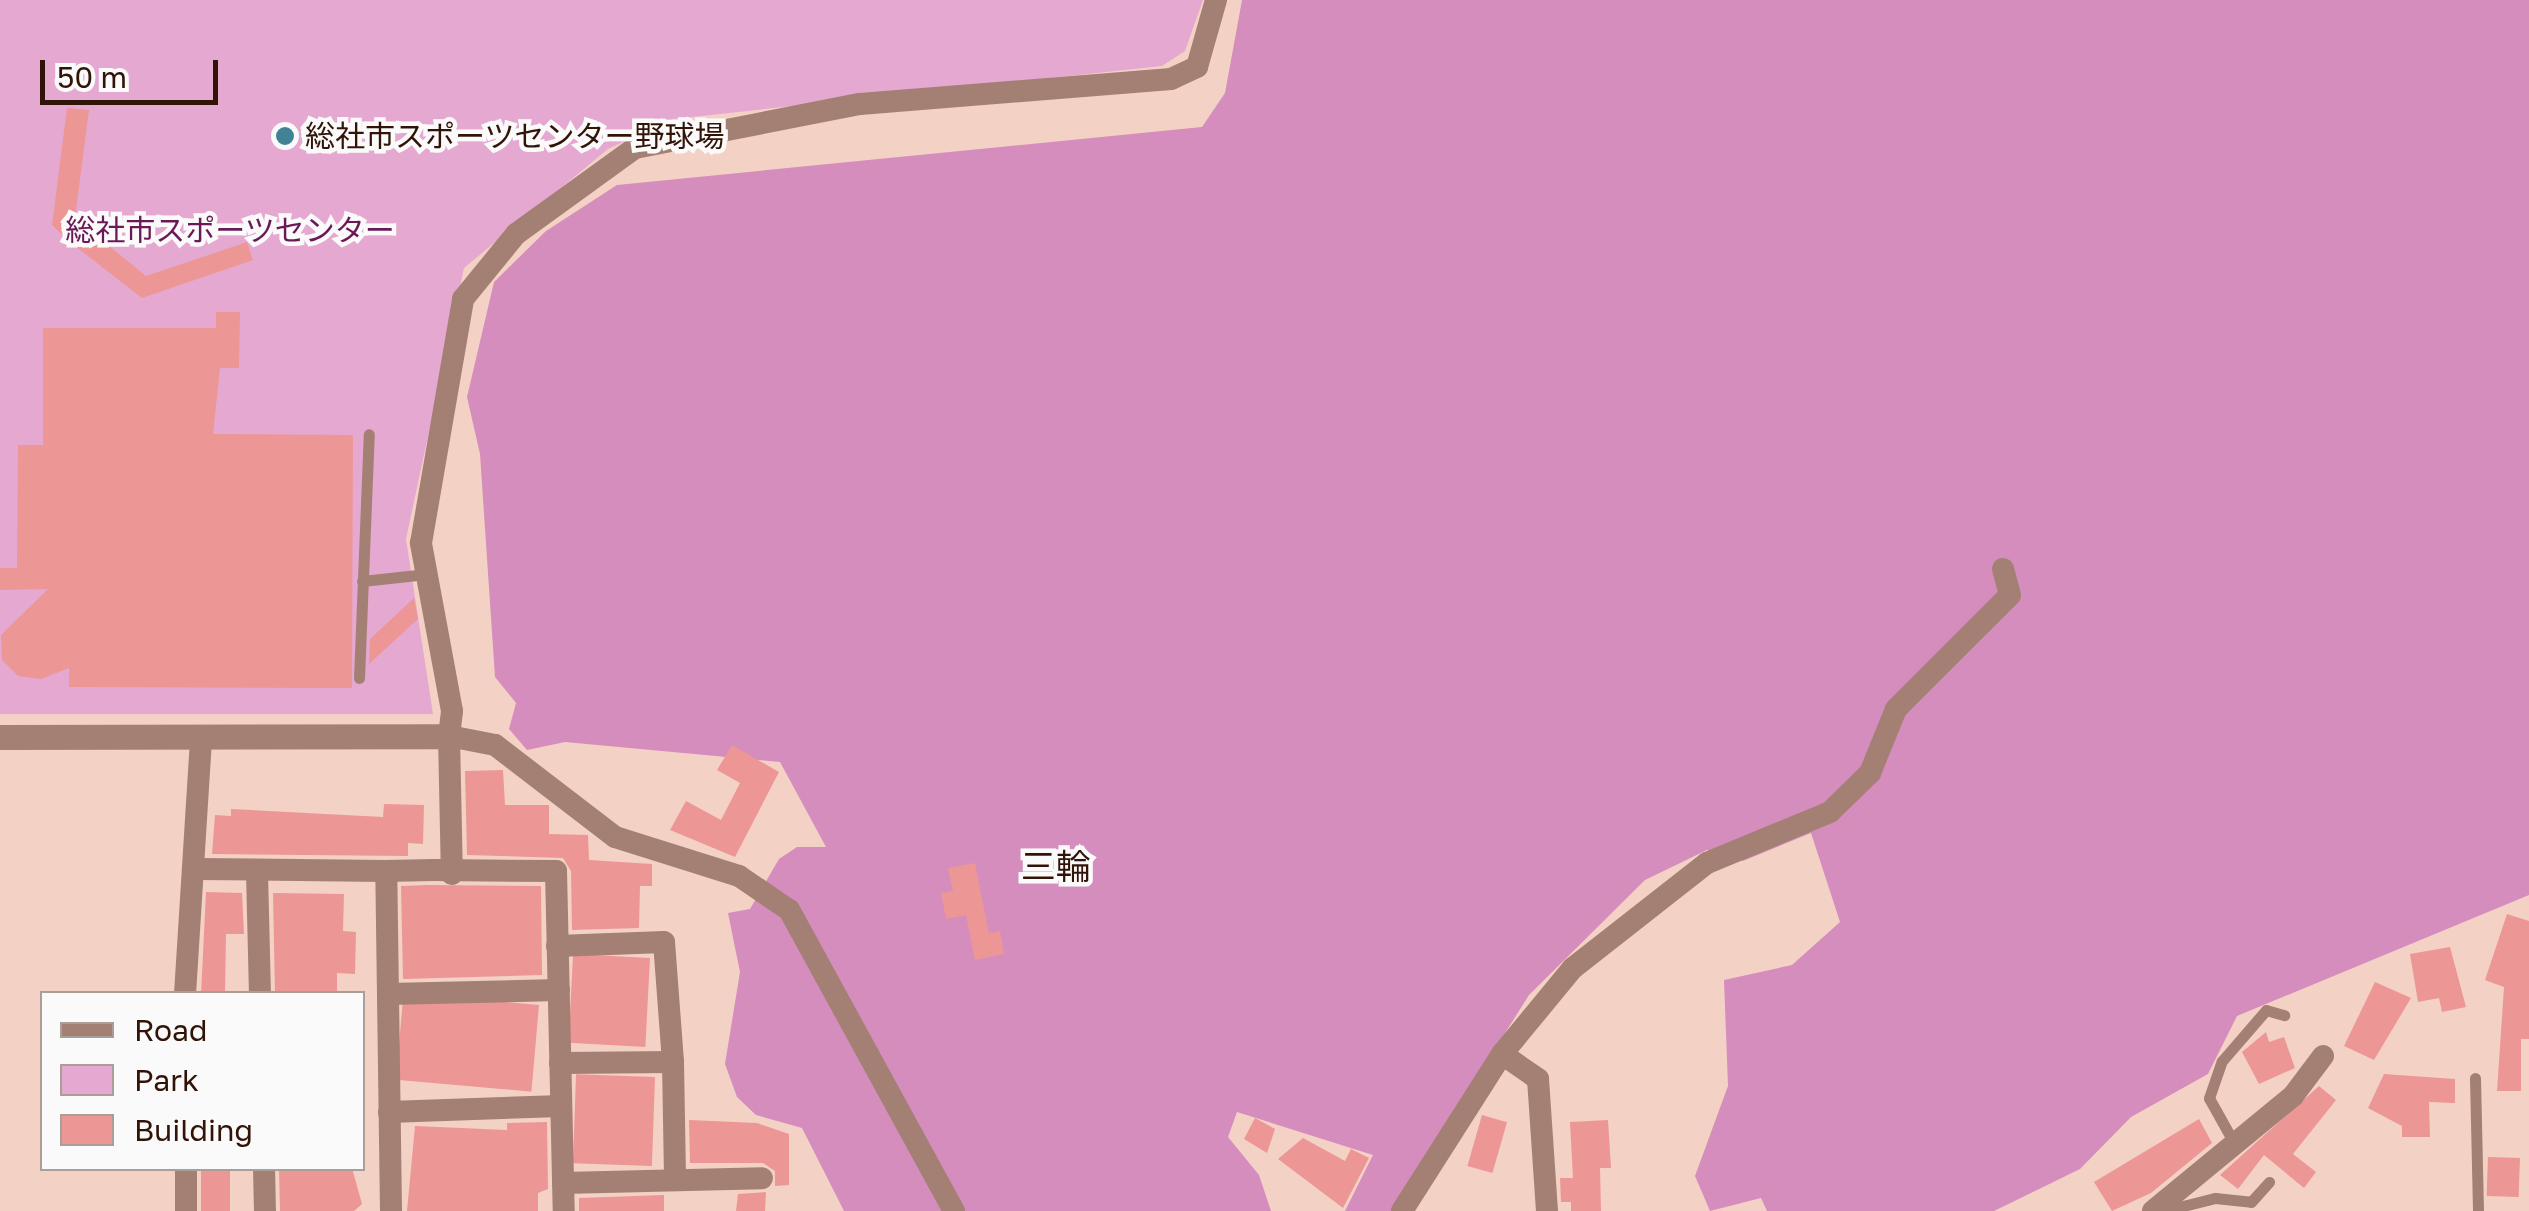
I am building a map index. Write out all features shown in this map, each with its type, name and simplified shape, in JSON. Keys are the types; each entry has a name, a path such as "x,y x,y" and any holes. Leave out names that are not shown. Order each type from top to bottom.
{"street":[{"path":"452,874 452,711 421,542 463,298 516,234 635,148 752,121 860,104 1171,79 1198,67 1216,0"},
{"path":"1406,1210 1502,1054 1574,968 1658,896 1707,863 1830,812 1870,773 1896,708 2010,596 2003,569"},
{"path":"0,737 449,736 495,745 614,837 739,876 789,910 954,1211"},
{"path":"185,991 197,870 202,739"},
{"path":"197,870 452,874 556,871 564,1211"},
{"path":"386,871 390,1211"},
{"path":"257,872 260,991"},
{"path":"558,946 664,942 674,1062 675,1180"},
{"path":"388,994 559,990"},
{"path":"1532,1017 1529,1050 1538,1078 1547,1211"},
{"path":"1502,1054 1538,1078"},
{"path":"2153,1211 2234,1140 2293,1096 2324,1056"},
{"path":"560,1064 674,1062"},
{"path":"390,1112 561,1106"},
{"path":"186,1171 186,1211"},
{"path":"264,1171 265,1211"},
{"path":"563,1183 762,1178"}],"lane":[{"path":"359,678 369,434"},
{"path":"362,580 426,574"},
{"path":"2234,1140 2208,1098 2222,1061 2266,1010 2284,1015"},
{"path":"2475,1078 2478,1211"},
{"path":"2163,1211 2215,1198 2251,1202 2269,1182"}],"green space":[{"name":"総社市スポーツセンター","path":"0,0 1203,0 1185,51 1162,66 673,119 608,149 464,268 406,539 433,714 0,714"}],"shaded area":[{"path":"1242,0 2529,0 2529,895 2237,1016 2208,1074 2131,1117 2080,1169 1994,1211 1767,1211 1761,1198 1710,1211 1695,1176 1728,1086 1724,980 1792,965 1840,922 1811,833 1743,861 1707,850 1645,880 1529,995 1393,1211 1345,1211 1373,1155 1237,1112 1228,1137 1259,1175 1271,1211 844,1211 802,1128 756,1115 737,1097 725,1064 740,972 728,913 750,909 779,859 797,847 826,847 780,762 565,742 527,750 509,729 516,703 495,677 480,454 467,397 494,282 546,231 617,185 1202,127 1225,93"}],"building":[{"path":"67,108 89,110 75,218 146,276 247,242 253,260 142,298 71,243 52,225"},
{"path":"216,312 240,312 239,368 220,368 213,434 353,435 352,688 69,687 69,668 41,679 18,676 2,660 1,635 48,589 0,590 0,568 17,568 18,445 43,445 43,328 216,328"},
{"path":"414,598 418,619 369,664 370,639"},
{"path":"732,745 779,772 735,857 670,830 686,801 721,820 740,783 717,770"},
{"path":"503,770 505,805 549,805 549,834 588,835 589,860 652,864 652,886 640,886 639,928 572,930 571,871 563,858 467,855 465,771"},
{"path":"384,804 424,805 423,844 408,843 408,856 212,854 215,815 231,816 231,809 383,817"},
{"path":"975,863 989,933 1000,931 1004,954 975,960 966,915 946,919 941,893 953,891 948,868"},
{"path":"401,886 541,886 542,975 403,979"},
{"path":"206,892 242,893 244,934 226,934 225,991 201,991"},
{"path":"273,893 344,894 343,931 356,932 355,974 337,973 337,991 275,991"},
{"path":"2507,914 2529,921 2529,1039 2521,1039 2521,1091 2497,1091 2504,987 2485,980"},
{"path":"2450,947 2466,1007 2442,1012 2439,998 2418,1002 2410,954"},
{"path":"573,954 650,958 645,1047 568,1043"},
{"path":"2375,982 2411,998 2374,1060 2344,1046"},
{"path":"404,993 539,1005 531,1092 396,1080"},
{"path":"2266,1032 2269,1042 2284,1037 2295,1068 2259,1084 2242,1052"},
{"path":"576,1074 655,1077 652,1166 573,1163"},
{"path":"2384,1074 2455,1079 2455,1103 2429,1102 2430,1137 2402,1137 2402,1126 2368,1108"},
{"path":"2319,1086 2336,1100 2293,1154 2316,1172 2304,1188 2264,1155 2238,1189 2220,1175"},
{"path":"1482,1115 1507,1122 1492,1173 1467,1166"},
{"path":"1255,1118 1275,1129 1267,1153 1244,1139"},
{"path":"2199,1119 2212,1143 2151,1193 2112,1211 2094,1182"},
{"path":"689,1120 757,1123 789,1134 789,1185 775,1186 775,1171 763,1163 690,1163"},
{"path":"1608,1120 1611,1168 1600,1168 1601,1211 1571,1211 1571,1202 1561,1202 1560,1178 1573,1178 1570,1122"},
{"path":"547,1122 548,1189 538,1193 538,1211 407,1211 415,1126 507,1130 507,1123"},
{"path":"1303,1138 1345,1161 1351,1149 1369,1158 1343,1208 1278,1159"},
{"path":"2488,1157 2520,1158 2519,1197 2487,1196"},
{"path":"201,1171 230,1171 230,1211 201,1211"},
{"path":"279,1171 353,1171 362,1204 354,1211 280,1211"},
{"path":"766,1192 765,1211 736,1211 738,1194"},
{"path":"664,1195 664,1211 579,1211 579,1198"}],"place":[{"name":"総社市スポーツセンター野球場","path":"285,136"}],"district":[{"name":"三輪","path":"1056,866"}]}
